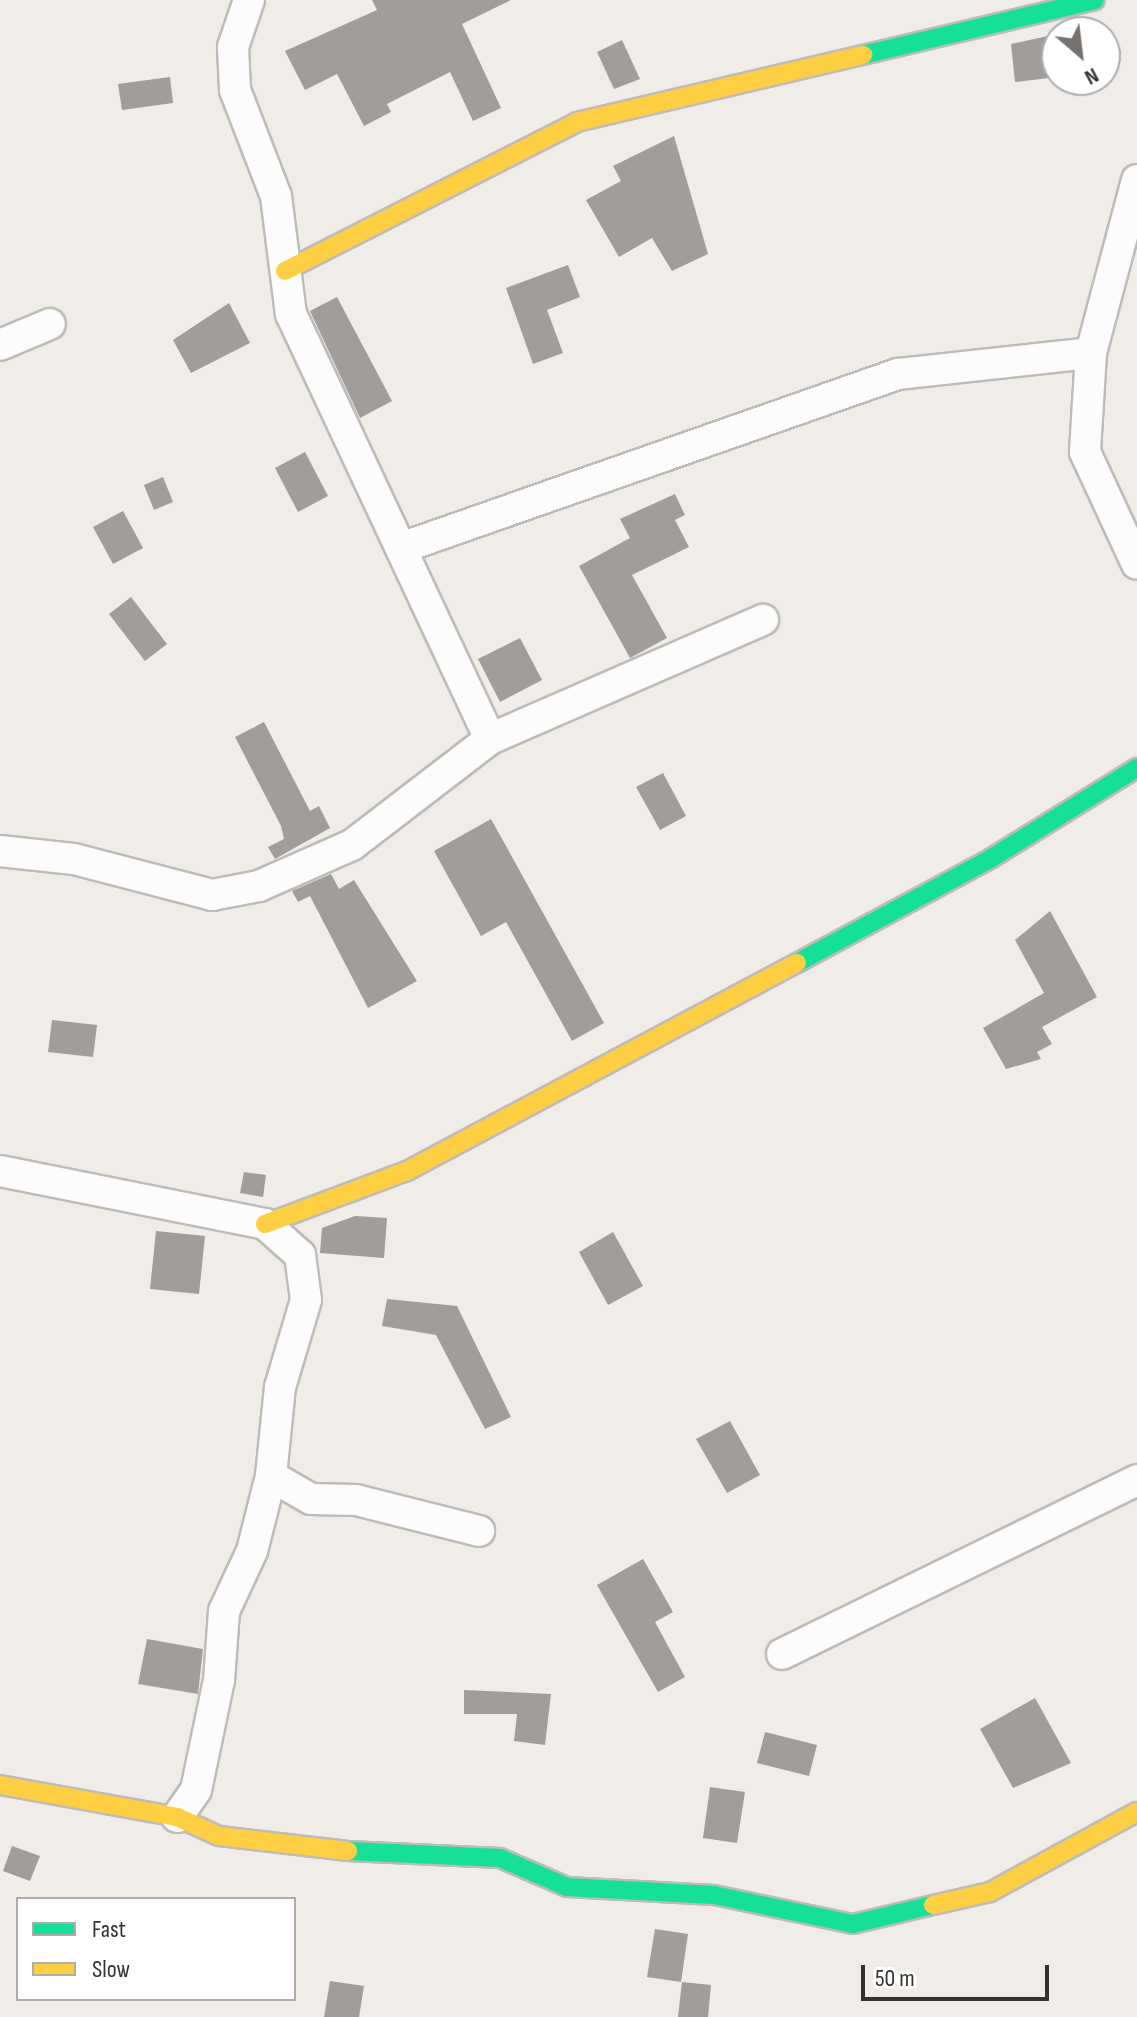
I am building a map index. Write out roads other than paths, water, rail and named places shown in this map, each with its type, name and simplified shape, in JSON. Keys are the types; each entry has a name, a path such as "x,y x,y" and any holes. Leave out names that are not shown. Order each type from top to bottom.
{"street":[{"path":"249,0 233,47 235,90 276,196 291,314 490,739"},
{"path":"285,271 577,122 1095,0"},
{"path":"1137,180 1091,353 1085,452 1137,564"},
{"path":"0,345 50,324"},
{"path":"401,548 898,374 1091,353"},
{"path":"0,851 74,859 212,895 259,886 352,845 490,739 763,620"},
{"path":"265,1224 407,1171 990,859 1137,768"},
{"path":"0,1171 265,1224 300,1255 306,1300 280,1387 271,1476 252,1551 224,1611 219,1680 196,1790 177,1817"},
{"path":"271,1476 311,1499 356,1500 479,1531"},
{"path":"782,1654 1137,1480"},
{"path":"0,1785 177,1817 219,1836 365,1853 500,1858 567,1887 714,1895 853,1924 990,1892 1137,1812"}]}
